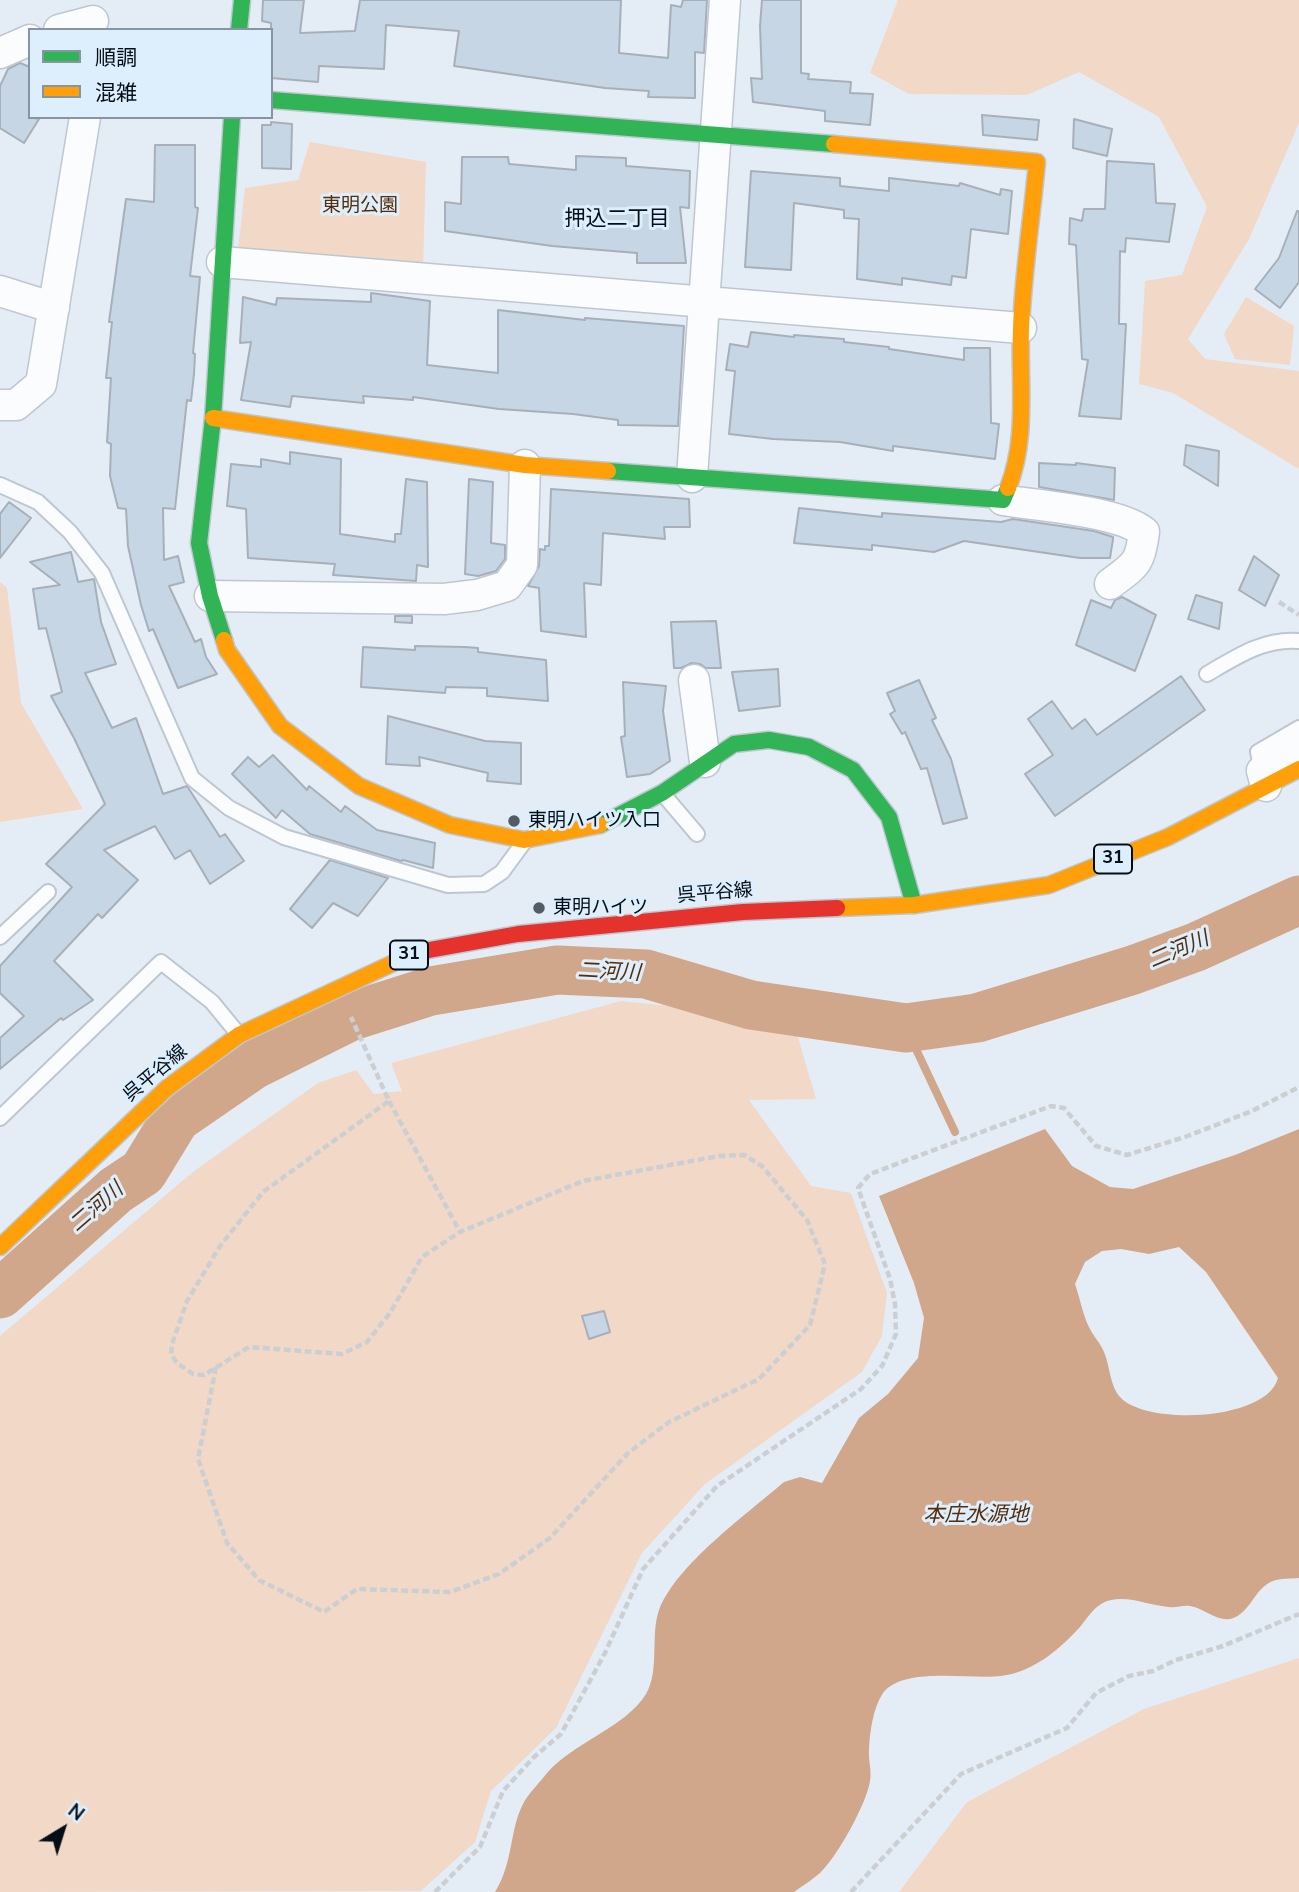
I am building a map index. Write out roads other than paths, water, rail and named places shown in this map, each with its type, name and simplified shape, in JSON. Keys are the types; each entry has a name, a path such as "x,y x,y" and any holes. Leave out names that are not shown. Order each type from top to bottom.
{"street":[{"path":"239,28 242,0"},
{"path":"692,477 725,0"},
{"path":"64,28 92,17"},
{"path":"0,52 28,41"},
{"path":"273,100 717,133 1037,162 1021,328 1021,432 1016,468 1003,500"},
{"path":"0,405 16,405 41,384 85,119"},
{"path":"232,119 213,418 199,543 210,596 227,650 281,726 359,786 450,825 524,840 602,825 662,793 734,744 769,740 809,747 853,770 889,817 914,905"},
{"path":"222,262 1021,328"},
{"path":"0,290 54,308"},
{"path":"213,418 525,465 1003,500 1100,516 1124,522 1144,532 1141,555 1134,567 1110,584"},
{"path":"210,596 444,599 477,595 507,586 522,565 525,465"},
{"path":"694,680 705,762"},
{"path":"1264,779 1279,757 1299,747"},
{"name":"呉平谷線","path":"0,1247 167,1088 239,1035 418,952 517,934 743,912 914,905 1049,885 1167,837 1264,779 1299,769"}],"lane":[{"path":"0,485 38,502 70,532 102,573 192,778 229,808 284,836 447,885 484,884 502,872 524,840"},
{"path":"1207,674 1251,648 1288,640 1299,641"},
{"path":"1264,779 1258,752 1299,728"},
{"path":"662,793 696,834"},
{"path":"0,937 48,892"},
{"path":"0,1118 161,962 212,1002 239,1035"}],"water":[{"name":"本庄水源地","path":"1045,1129 1072,1166 1110,1187 1133,1189 1235,1155 1299,1129 1299,1578 1279,1579 1267,1584 1237,1617 1230,1619 1220,1618 1190,1606 1172,1607 1126,1599 1111,1600 1097,1607 1054,1652 1024,1670 988,1677 921,1677 893,1685 883,1693 874,1713 869,1749 870,1781 857,1816 827,1865 817,1876 794,1892 495,1892 505,1869 519,1812 529,1795 558,1762 626,1716 646,1694 653,1674 656,1620 668,1593 680,1576 714,1541 784,1482 800,1477 822,1483 859,1418 888,1394 918,1358 924,1318 914,1283 879,1196","holes":["1179,1247 1206,1272 1278,1378 1269,1392 1252,1403 1230,1411 1179,1415 1134,1406 1117,1392 1104,1352 1085,1318 1075,1284 1085,1262 1102,1251 1121,1249 1149,1254"]}],"waterway":[{"name":"二河川","path":"0,1294 116,1190 143,1172 176,1118 253,1065 349,1017 431,991 557,970 646,974 751,1005 906,1028 977,1018 1133,970 1196,947 1299,900"},
{"path":"906,1028 955,1132"}],"place":[{"name":"東明ハイツ入口","path":"514,821"},
{"name":"東明ハイツ","path":"539,908"}],"district":[{"name":"押込二丁目","path":"617,220"}],"park label":[{"name":"東明公園","path":"360,206"}]}
